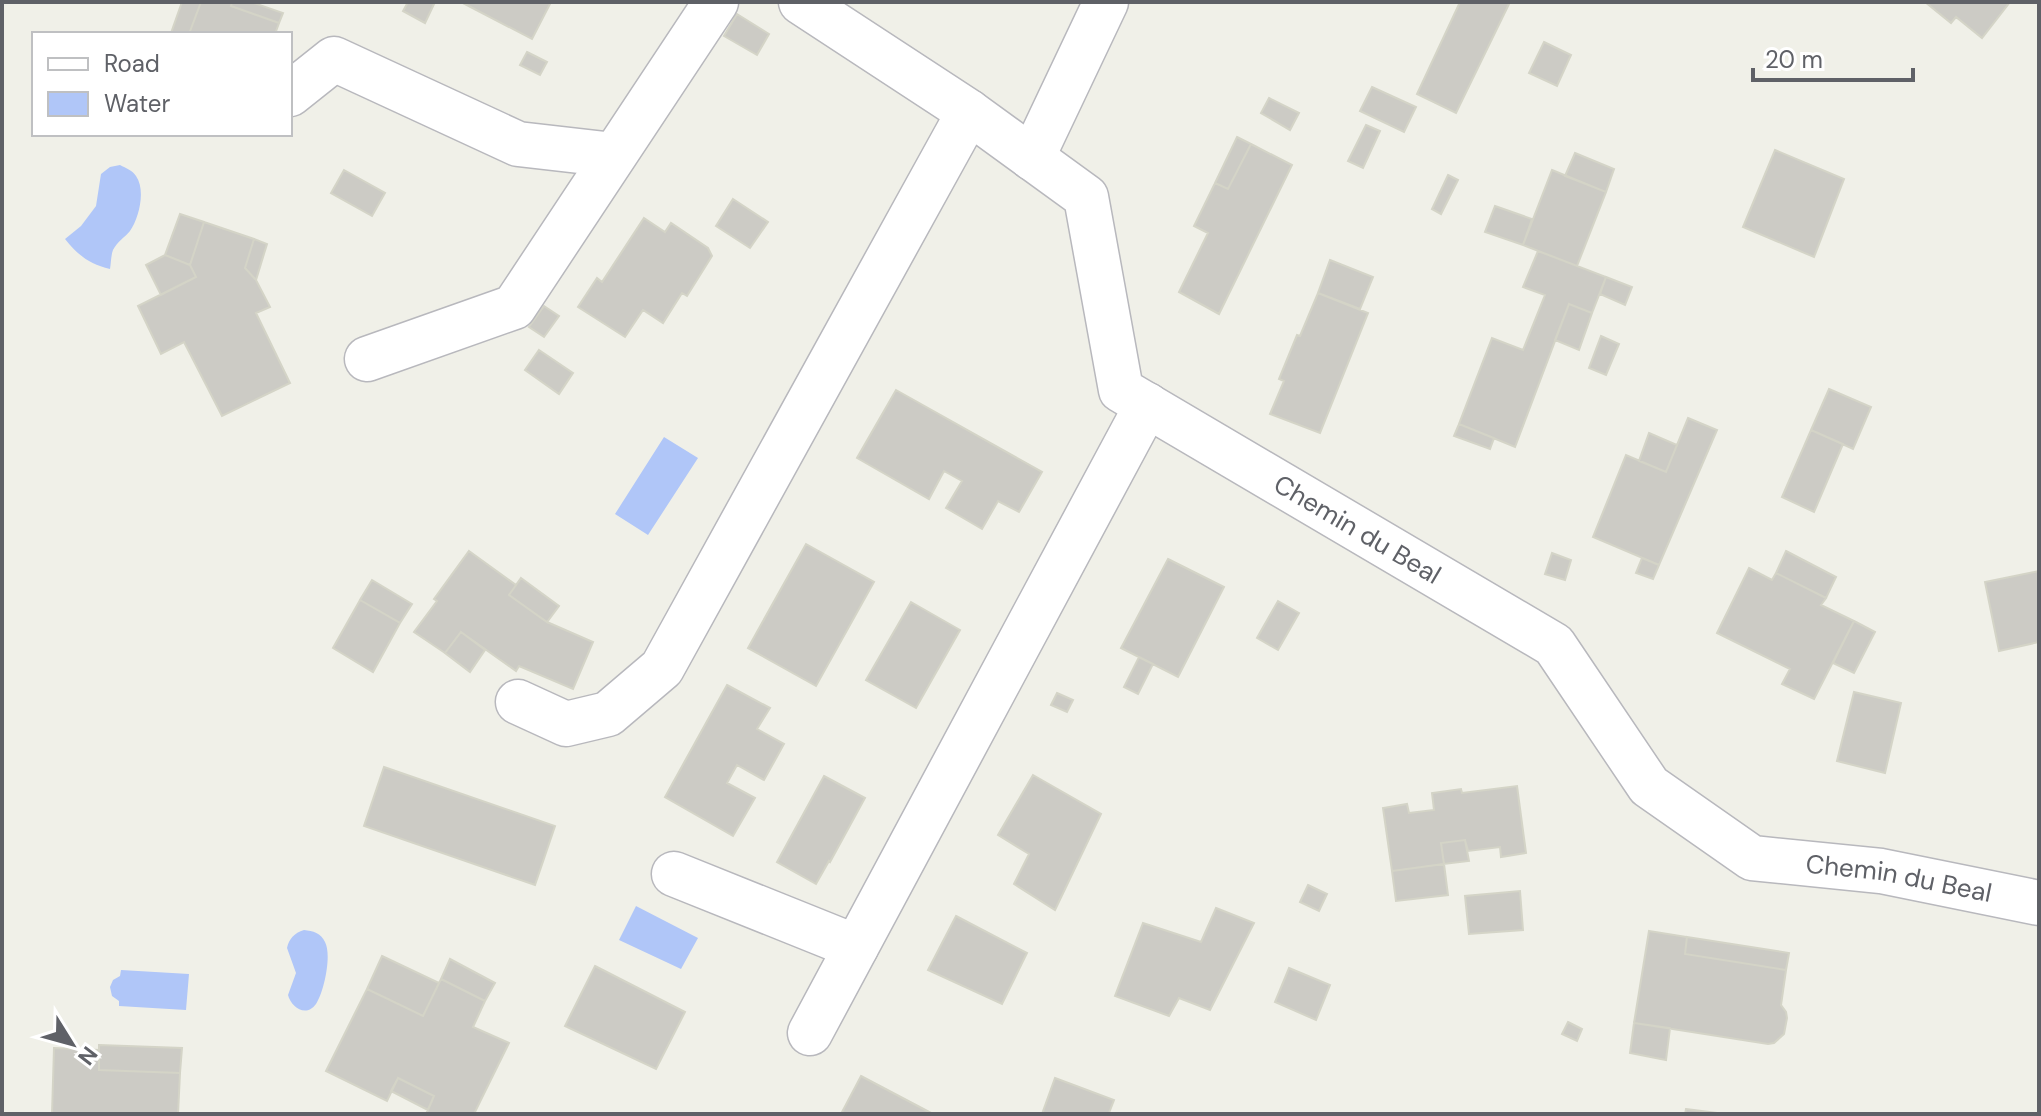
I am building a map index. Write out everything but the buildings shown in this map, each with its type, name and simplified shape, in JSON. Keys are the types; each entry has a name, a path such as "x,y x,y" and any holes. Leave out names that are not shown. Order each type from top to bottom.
{"street":[{"path":"367,359 514,307 716,2"},
{"name":"Chemin du Beal","path":"801,2 969,112 1086,197 1121,390 1554,645 1649,786 1752,858 1881,871 2039,903"},
{"path":"1032,158 1106,2"},
{"path":"292,92 334,59 518,144 614,155"},
{"path":"518,702 566,724 608,714 662,668 969,112"},
{"path":"810,1033 1147,405"},
{"path":"674,874 856,947"}],"water":[{"path":"120,165 136,176 141,189 140,204 130,231 113,250 110,269 84,258 65,239 81,226 96,206 101,174 110,167"},
{"path":"664,437 698,458 648,535 615,514"},
{"path":"636,906 698,938 681,969 619,940"},
{"path":"304,930 321,936 328,955 319,998 308,1010 296,1007 288,995 296,973 287,948 292,937"},
{"path":"121,970 189,974 186,1010 119,1006 110,987 113,980 120,976"}]}
